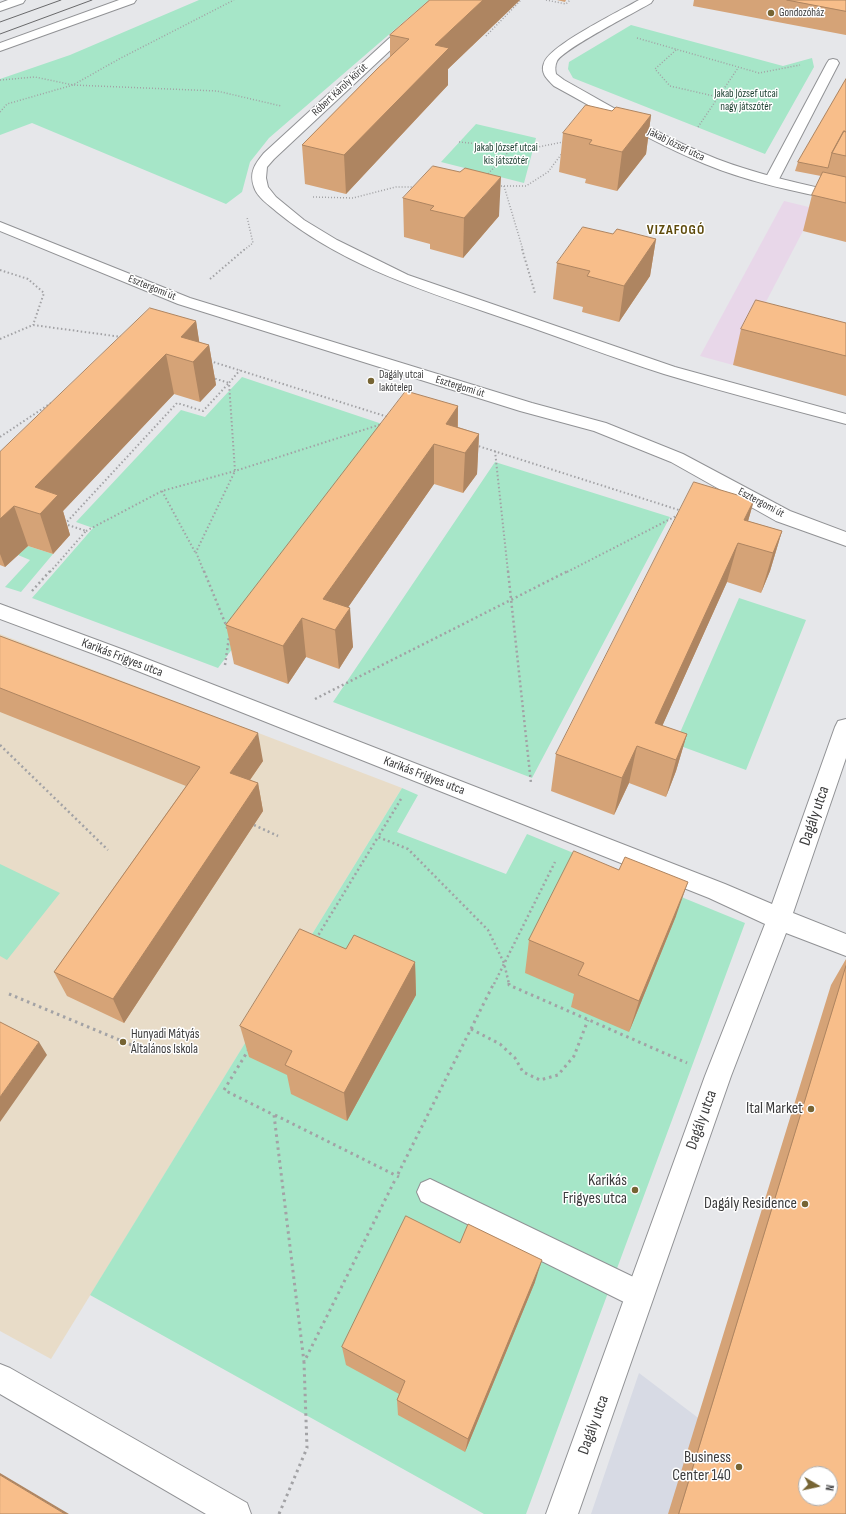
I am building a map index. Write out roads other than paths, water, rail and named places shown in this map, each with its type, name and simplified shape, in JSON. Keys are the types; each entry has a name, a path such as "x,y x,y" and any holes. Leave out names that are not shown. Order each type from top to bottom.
{"street":[{"path":"0,7 19,0"},
{"path":"0,47 130,0"},
{"name":"Jakab József utca","path":"647,0 563,49 551,60 549,68 550,75 559,83 652,134 705,160 735,171 770,181 846,198"},
{"name":"Esztergomi út","path":"0,226 184,301 526,407 600,427 677,458 783,516 846,538"},
{"name":"Karikás Frigyes utca","path":"5,613 717,891 779,919 846,945"},
{"name":"Dagály utca","path":"562,1514 718,1076 779,919 846,727"}],"lane":[{"name":"Róbert Károly körút","path":"438,0 269,156 260,167 258,178 261,188 271,200 298,223 332,243 403,278 507,313 545,329 669,370 846,419"},
{"path":"770,181 833,63"},
{"path":"430,1192 640,1295"},
{"path":"0,1378 236,1514"}],"tram line":[{"path":"0,22 61,0"},
{"path":"0,34 92,0"}],"place":[{"name":"Gondozóház","path":"771,13"},
{"name":"Dagály utcai lakótelep","path":"371,381"},
{"name":"Hunyadi Mátyás Általános Iskola","path":"123,1042"},
{"name":"Ital Market","path":"811,1109"},
{"name":"Karikás Frigyes utca","path":"635,1190"},
{"name":"Dagály Residence","path":"805,1204"},
{"name":"Business Center 140","path":"739,1467"}],"district":[{"name":"VIZAFOGÓ","path":"676,230"}],"park label":[{"name":"Jakab József utcai nagy játszótér","path":"746,100"},
{"name":"Jakab József utcai kis játszótér","path":"506,154"}]}
